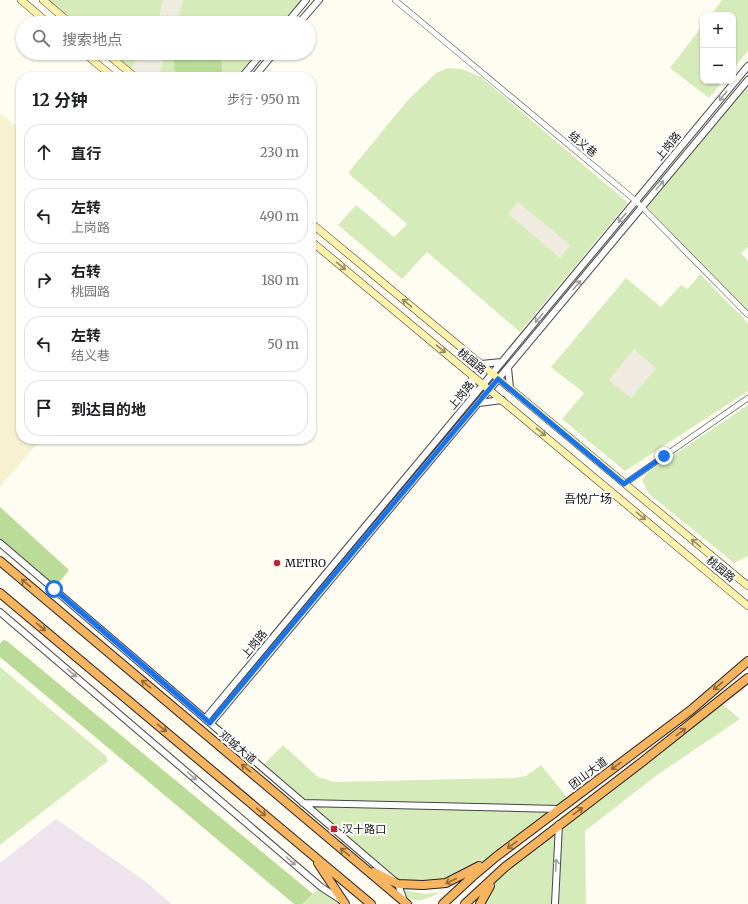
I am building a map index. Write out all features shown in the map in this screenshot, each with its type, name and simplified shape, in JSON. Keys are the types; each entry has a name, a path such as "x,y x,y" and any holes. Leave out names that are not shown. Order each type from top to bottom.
{"highway":[{"name":"邓城大道","path":"0,561 363,866 406,904"},
{"path":"0,592 371,904"},
{"name":"团山大道","path":"443,904 472,877 498,856 690,710 748,661"},
{"path":"465,904 509,864 559,824 642,762 748,678"},
{"path":"314,856 345,903"},
{"path":"363,866 398,884 423,885 446,883 498,856"},
{"path":"480,904 485,892 509,864"}],"main road":[{"path":"21,0 40,16"},
{"path":"43,0 62,16"},
{"path":"92,60 107,72"},
{"path":"114,60 129,72"},
{"name":"桃园路","path":"316,227 748,586"},
{"name":"桃园路","path":"316,245 748,606"}],"street":[{"path":"293,16 306,0"},
{"path":"306,16 319,0"},
{"name":"结义巷","path":"395,0 636,201 748,315"},
{"path":"246,72 256,60"},
{"path":"258,72 268,60"},
{"name":"上岗路","path":"208,721 483,384 748,66"},
{"name":"上岗路","path":"208,721 490,390 748,80"},
{"path":"481,364 502,362"},
{"path":"508,368 510,388"},
{"path":"472,375 474,396"},
{"path":"624,484 748,398"},
{"path":"479,403 502,400"},
{"path":"0,543 398,884 406,904"},
{"path":"0,612 321,887 345,903"},
{"path":"303,803 559,809"},
{"path":"555,904 559,824"}],"shaded area":[{"path":"163,0 183,0 180,16 159,16"},
{"path":"135,60 163,60 160,72 130,72"},
{"path":"0,113 16,126 16,444 37,444 0,487"},
{"path":"518,202 570,245 560,258 508,214"},
{"path":"634,349 656,368 631,398 609,380"},
{"path":"56,819 146,882 171,904 0,904 0,863"}],"green space":[{"path":"43,0 306,0 293,16 62,16"},
{"path":"722,0 748,0 748,51 736,65 736,12 713,12"},
{"path":"700,29 700,84 721,84 709,98 670,68"},
{"path":"114,60 256,60 246,72 129,72"},
{"path":"174,60 221,60 222,72 176,72"},
{"path":"448,68 462,69 481,77 628,203 520,332 427,252 402,279 338,225 356,205 394,237 407,224 348,173 408,100 436,73"},
{"path":"748,74 748,247 741,253 748,261 748,311 641,203"},
{"path":"700,274 748,323 748,391 625,471 562,419 584,393 551,367 626,278 661,307 681,285 688,289"},
{"path":"748,405 748,556 734,563 649,494 642,480 648,472"},
{"path":"0,507 69,570 54,589 0,543"},
{"path":"3,640 7,641 313,894 302,904 294,904 0,657 0,644"},
{"path":"0,667 106,756 108,761 0,845"},
{"path":"719,701 740,719 657,775 585,831 586,904 480,904 485,892 505,867"},
{"path":"283,745 318,777 334,782 515,778 526,776 541,765 570,801 497,856 446,883 398,884 261,767"},
{"path":"321,887 345,904 302,904"},
{"path":"394,888 425,894 441,892 426,899 416,900 407,897"}],"place":[{"name":"METRO","path":"277,563"},
{"name":"汉十路口","path":"334,829"}],"district":[{"name":"吾悦广场","path":"588,498"}],"route":[{"path":"54,589 210,723 498,379 624,484 664,456"}]}
